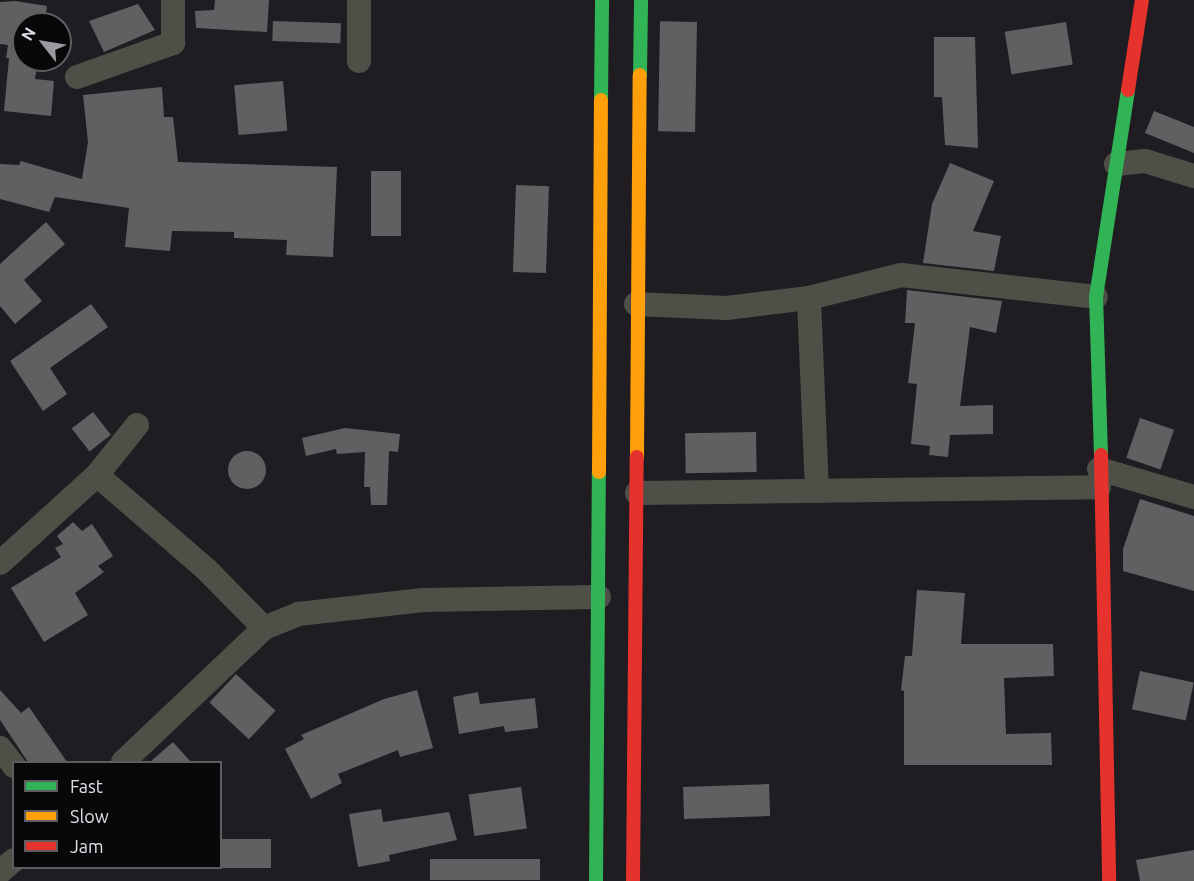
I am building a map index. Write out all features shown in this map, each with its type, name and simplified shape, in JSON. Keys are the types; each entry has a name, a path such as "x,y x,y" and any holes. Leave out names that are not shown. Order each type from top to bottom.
{"main road":[{"path":"602,0 599,597 616,655 633,881"},
{"path":"596,881 616,655 637,493 636,304 641,0"},
{"path":"1109,881 1106,612 1099,478 1096,297 1142,0"}],"street":[{"path":"77,77 173,44 173,0"},
{"path":"359,0 359,61"},
{"path":"1124,106 1145,161"},
{"path":"1116,164 1145,161 1194,176"},
{"path":"636,304 727,308 809,298 901,275 1096,297"},
{"path":"809,298 817,491"},
{"path":"0,563 97,475 137,425"},
{"path":"97,475 207,570 264,628"},
{"path":"637,493 817,491 1099,478 1194,497"},
{"path":"124,761 264,628 298,614 423,600 599,597"},
{"path":"0,748 12,763"},
{"path":"0,872 12,862"}],"building":[{"path":"215,0 269,0 267,32 196,28 195,11 214,10"},
{"path":"15,1 47,6 46,12 12,12 12,72 36,72 35,79 54,81 51,116 4,111 9,58 6,58 8,45 0,44 0,2"},
{"path":"138,4 155,30 104,52 89,21"},
{"path":"273,21 341,23 340,43 272,41"},
{"path":"660,21 697,22 695,132 658,131"},
{"path":"1066,22 1073,64 1011,74 1005,32"},
{"path":"934,37 975,37 978,148 945,145 942,97 934,97"},
{"path":"283,81 287,131 239,135 234,85"},
{"path":"162,87 164,117 173,117 178,162 337,167 333,257 286,255 287,240 234,238 234,232 172,231 170,251 125,247 129,208 55,197 49,212 0,199 0,164 19,165 21,161 82,179 88,142 83,95"},
{"path":"1154,111 1194,127 1194,153 1145,133"},
{"path":"950,163 994,181 973,231 1001,236 994,271 923,263 932,204"},
{"path":"371,171 401,171 401,236 371,236"},
{"path":"516,185 549,186 546,273 513,272"},
{"path":"46,222 65,244 24,280 42,301 15,324 0,306 0,264"},
{"path":"907,290 1002,301 996,333 970,327 960,406 993,405 993,434 950,435 948,457 929,455 930,446 911,444 917,384 908,383 915,323 905,323"},
{"path":"91,304 108,327 50,368 67,394 43,411 10,361"},
{"path":"93,412 111,435 90,451 72,429"},
{"path":"1140,418 1174,430 1160,469 1126,458"},
{"path":"345,428 400,434 398,452 389,451 387,505 371,505 370,487 364,487 365,452 337,454 336,449 306,456 302,438"},
{"path":"756,432 757,472 686,473 685,433"},
{"path":"247,451 254,452 260,457 265,463 265,477 260,483 254,488 247,489 240,488 234,483 229,477 228,470 229,463 234,457 240,452"},
{"path":"1140,499 1194,516 1194,591 1123,571 1123,549"},
{"path":"73,522 82,531 92,524 113,556 98,566 104,572 75,593 88,615 44,642 11,588 61,557 55,548 63,544 57,536"},
{"path":"917,590 965,593 961,644 1053,644 1054,676 1004,678 1006,734 1051,733 1052,765 904,765 904,691 901,690 905,656 912,656"},
{"path":"1140,671 1194,682 1186,721 1132,709"},
{"path":"236,674 275,711 249,739 209,703"},
{"path":"0,690 21,713 29,707 66,761 27,761 0,720"},
{"path":"417,690 433,748 400,757 398,750 338,774 342,783 311,799 285,749 304,739 301,735 384,699"},
{"path":"478,692 480,704 535,698 538,728 505,732 504,726 459,734 453,697"},
{"path":"173,742 190,761 151,761"},
{"path":"769,784 770,816 684,819 683,787"},
{"path":"521,787 527,829 474,836 469,794"},
{"path":"381,809 383,822 449,812 457,840 389,855 390,861 358,867 349,814"},
{"path":"222,839 271,839 271,868 222,868"},
{"path":"1194,850 1194,881 1140,881 1136,860"},
{"path":"430,859 540,859 540,880 430,880"}],"traffic: fast":[{"path":"601,100 602,0"},
{"path":"640,75 641,0"},
{"path":"1101,455 1096,297 1128,90"},
{"path":"596,881 599,472"}],"traffic: slow":[{"path":"637,457 640,75"},
{"path":"599,472 601,100"}],"traffic: jam":[{"path":"1128,90 1142,0"},
{"path":"1101,455 1109,881"},
{"path":"633,881 637,457"}]}
